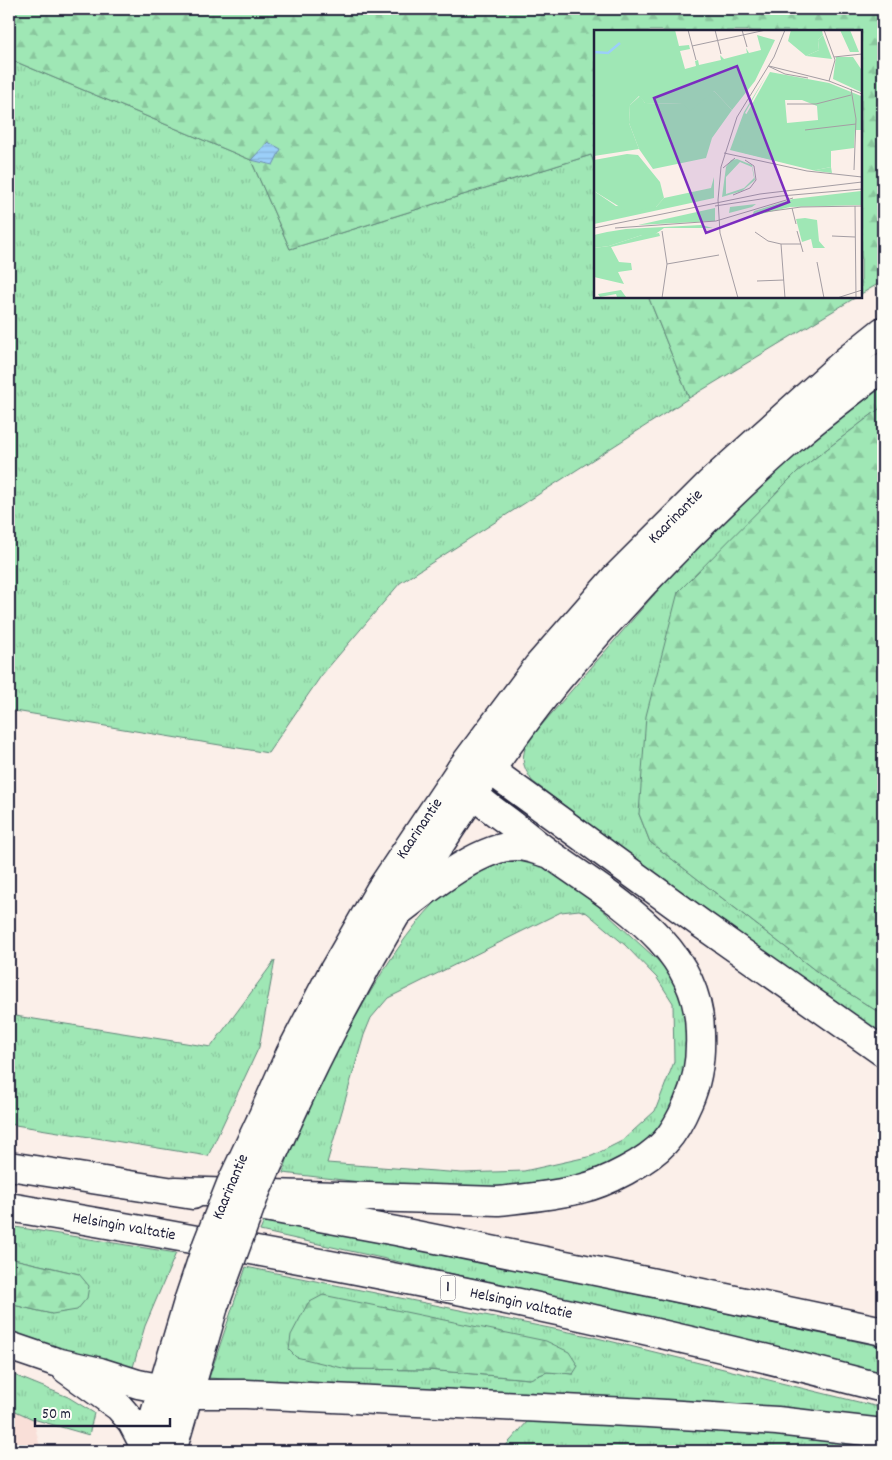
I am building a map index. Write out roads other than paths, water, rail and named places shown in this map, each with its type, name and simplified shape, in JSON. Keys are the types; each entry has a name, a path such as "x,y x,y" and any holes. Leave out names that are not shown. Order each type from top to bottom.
{"main road":[{"name":"Kaarinantie","path":"172,1451 214,1306 256,1191 290,1054 336,967 385,882 461,769 538,666 615,578 710,483 883,330"},
{"name":"Kaarinantie","path":"144,1449 188,1302 207,1245 231,1184 314,1062 352,990 425,866 489,770 558,679 635,594 727,499 793,439 883,368"},
{"path":"461,769 489,770 700,923 883,1052"},
{"path":"175,1191 498,1201 547,1196 582,1189 626,1171 664,1142 679,1122 696,1081 700,1052 700,1026 696,999 687,975 674,956 654,933 632,912 549,853 474,793 461,769"},
{"path":"398,912 437,882 476,858 508,847 518,846 549,853"},
{"path":"9,1166 175,1191 464,1245 883,1331"},
{"name":"Helsingin valtatie","path":"9,1207 180,1236 390,1276 639,1329 883,1388"},
{"path":"9,1346 56,1362 100,1372 138,1384 189,1394 246,1394 649,1413 777,1421 883,1432"},
{"path":"56,1362 119,1407 132,1422 144,1449"}],"water":[{"path":"268,142 281,149 273,165 251,160"}]}
